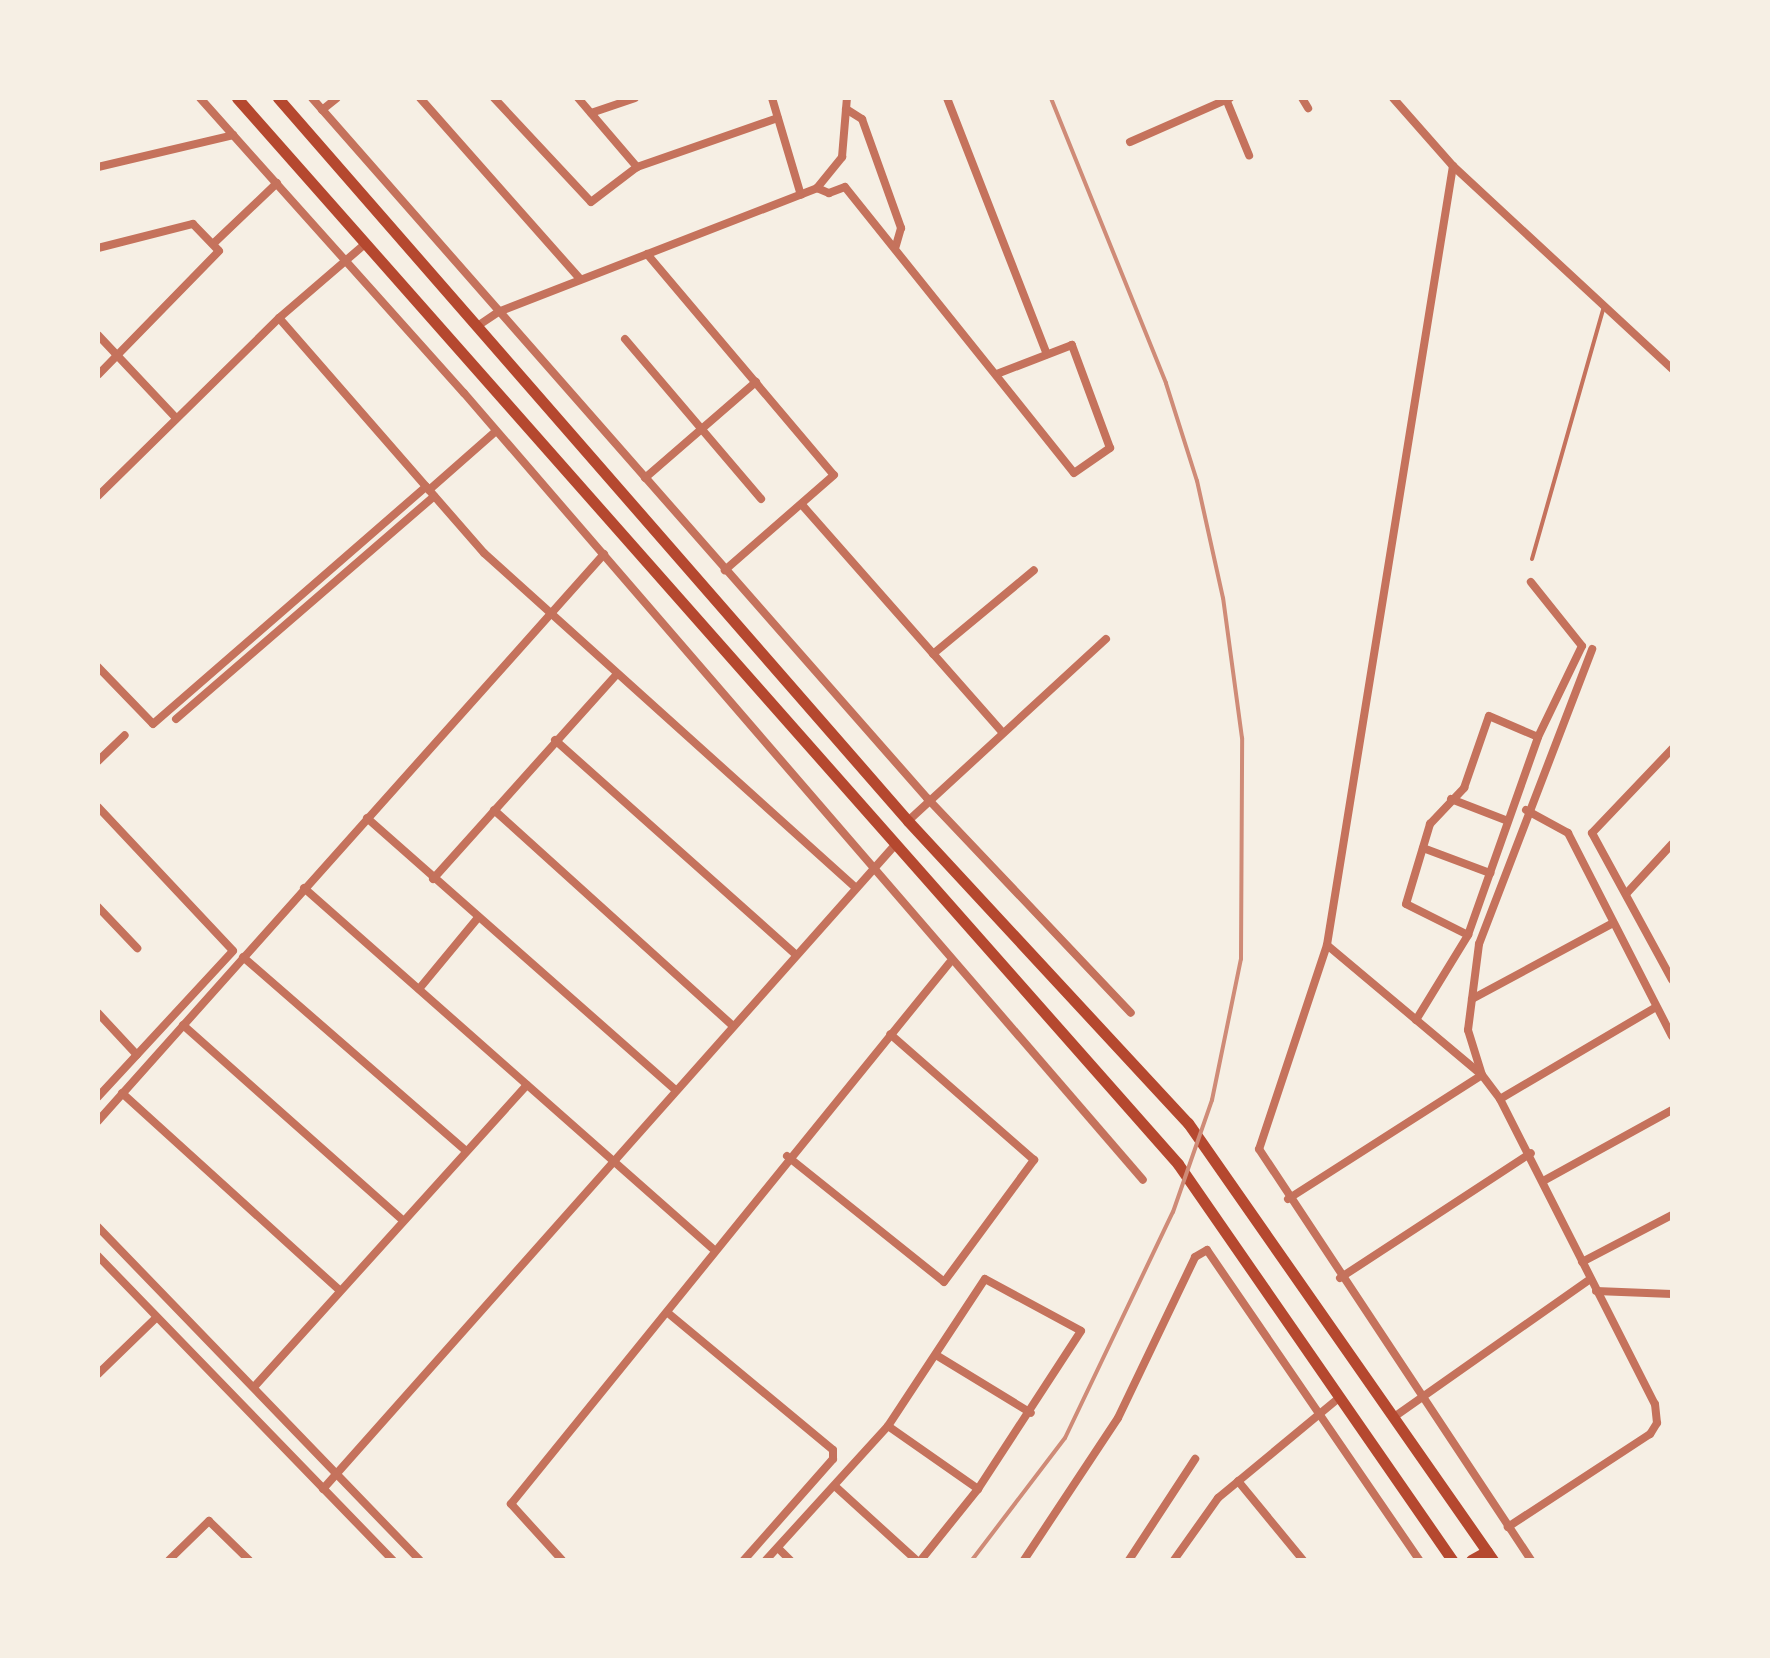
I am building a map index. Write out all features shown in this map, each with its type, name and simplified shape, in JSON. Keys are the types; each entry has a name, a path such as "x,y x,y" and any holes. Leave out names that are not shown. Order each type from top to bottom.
{"main road":[{"path":"236,98 1178,1164 1452,1560"},
{"path":"278,98 908,821 1188,1123 1490,1556 1471,1560"},
{"path":"629,542 650,526"}],"street":[{"path":"200,98 496,430 873,865 950,962 1143,1180"},
{"path":"312,98 928,798 1131,1013"},
{"path":"322,110 337,98"},
{"path":"420,98 580,279"},
{"path":"494,98 591,202 638,167 778,118"},
{"path":"578,98 638,167"},
{"path":"591,113 635,98"},
{"path":"772,98 801,195"},
{"path":"478,325 498,312 817,188 842,158 847,98"},
{"path":"948,98 1048,354"},
{"path":"1130,142 1228,98 1249,155"},
{"path":"1302,98 1308,108"},
{"path":"1392,98 1454,166 1672,370"},
{"path":"846,110 862,119 901,228 896,246"},
{"path":"98,167 234,135"},
{"path":"1454,166 1326,945 1259,1149 1340,1278 1531,1560"},
{"path":"214,242 277,183"},
{"path":"817,188 829,193 846,187 896,246 996,374 1078,474 1109,446 1075,348 996,374"},
{"path":"98,248 190,224 214,242 218,253 98,375"},
{"path":"98,496 278,318 365,244"},
{"path":"647,254 832,469 830,480 725,570"},
{"path":"278,318 430,491 548,614 854,886"},
{"path":"98,335 176,418"},
{"path":"625,340 761,499"},
{"path":"645,478 756,382"},
{"path":"176,719 496,430"},
{"path":"98,667 153,724 430,491"},
{"path":"802,506 1002,732"},
{"path":"98,1122 604,554"},
{"path":"933,654 1034,570"},
{"path":"1416,1020 1468,935 1538,737 1582,646 1532,582"},
{"path":"908,821 928,798 1106,639"},
{"path":"1482,1076 1468,1030 1479,944 1526,810 1592,649"},
{"path":"433,879 615,676"},
{"path":"1468,935 1406,904 1430,824 1464,788 1488,716 1538,737"},
{"path":"98,761 125,735"},
{"path":"555,740 795,954"},
{"path":"1672,749 1592,833 1672,980"},
{"path":"1451,799 1508,820"},
{"path":"98,807 233,951 98,1097"},
{"path":"494,810 732,1025"},
{"path":"1526,810 1568,833 1672,1036"},
{"path":"367,818 477,919 676,1090"},
{"path":"1626,894 1672,844"},
{"path":"323,1489 854,886 894,846"},
{"path":"1422,848 1490,873"},
{"path":"304,888 712,1248"},
{"path":"98,907 137,948"},
{"path":"418,988 477,919"},
{"path":"1472,998 1614,924"},
{"path":"1326,945 1482,1076 1500,1099 1545,1180 1596,1291 1655,1404 1657,1423 1650,1434 1508,1527"},
{"path":"243,957 466,1152"},
{"path":"562,1560 511,1504 668,1314 712,1248 950,962"},
{"path":"1500,1099 1656,1008"},
{"path":"98,1013 137,1055"},
{"path":"183,1024 404,1220"},
{"path":"787,1156 944,1282 1034,1160 890,1034"},
{"path":"1288,1199 1482,1076"},
{"path":"254,1387 527,1085"},
{"path":"122,1094 339,1290"},
{"path":"1545,1180 1672,1110"},
{"path":"1340,1278 1531,1153"},
{"path":"1582,1262 1672,1215"},
{"path":"98,1227 420,1560"},
{"path":"1024,1560 1118,1418 1195,1257 1206,1250 1315,1414 1419,1560"},
{"path":"98,1256 393,1560"},
{"path":"1394,1417 1590,1278"},
{"path":"766,1560 838,1488 888,1426 983,1279 1080,1326 978,1490 918,1560 838,1488"},
{"path":"1596,1291 1672,1294"},
{"path":"668,1314 834,1450 833,1459 744,1560"},
{"path":"98,1374 156,1318"},
{"path":"936,1355 1030,1412"},
{"path":"1174,1560 1238,1481 1315,1414 1340,1398"},
{"path":"888,1426 978,1490"},
{"path":"1129,1560 1196,1459"},
{"path":"1238,1481 1303,1560"},
{"path":"168,1560 209,1521 249,1560"},
{"path":"779,1549 790,1560"}],"lane":[{"path":"1532,559 1604,306"}],"railway":[{"path":"972,1560 1065,1438 1173,1212 1212,1100 1241,959 1242,738 1223,598 1197,481 1166,383 1051,98"}]}
